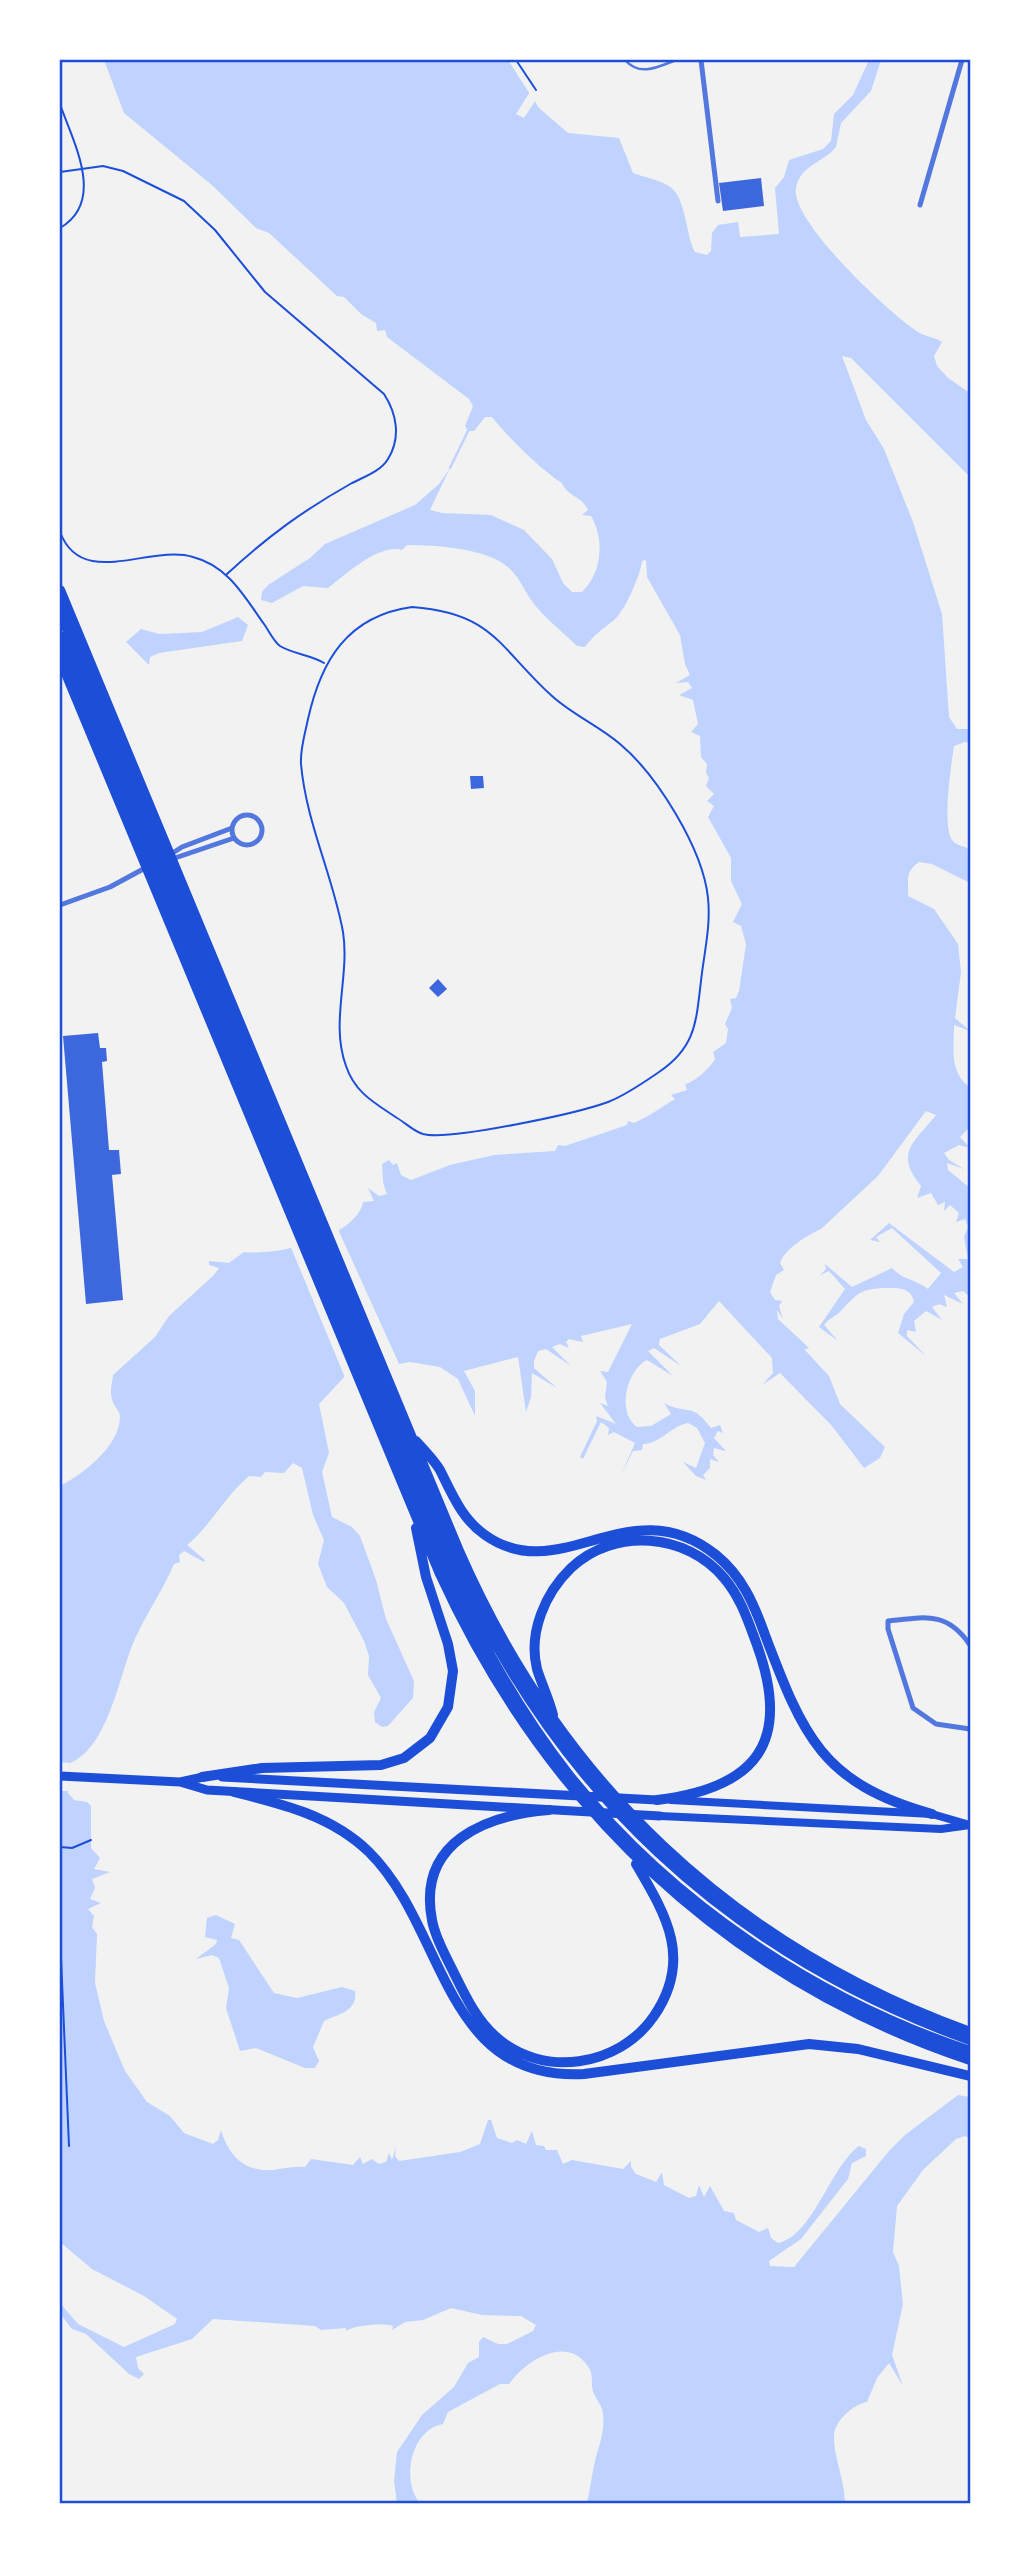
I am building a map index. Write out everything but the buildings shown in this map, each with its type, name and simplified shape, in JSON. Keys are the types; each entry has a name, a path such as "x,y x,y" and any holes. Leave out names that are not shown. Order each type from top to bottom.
{"highway":[{"path":"60,590 150,843"},
{"path":"60,612 150,843 382,1401 479,1615 518,1683 564,1750 649,1840 711,1899 793,1957 882,2005 971,2040"},
{"path":"60,636 170,890 476,1631 547,1750"},
{"path":"60,659 150,843"},
{"path":"382,1401 439,1468 467,1518 486,1536 508,1547 530,1552 553,1551 625,1530 653,1529 679,1534 713,1552 733,1571 748,1593 797,1716 820,1751 864,1787 903,1806 932,1814"},
{"path":"180,1782 202,1776 279,1767 381,1765 414,1752 437,1729 452,1695 453,1671 448,1644 426,1577 412,1507 382,1401"},
{"path":"409,1433 486,1611 519,1670 576,1752 649,1840 724,1900 797,1951 885,1998 971,2032"},
{"path":"412,1507 469,1635 503,1695 618,1835 663,1911 672,1935 672,1974 660,2008 632,2040 597,2058 559,2063 516,2050 497,2038 471,2007 434,1931 430,1910 432,1890 441,1861 453,1844 473,1828 508,1814 549,1810"},
{"path":"202,1776 657,1800 694,1795 731,1780 756,1756 770,1723 772,1701 768,1677 747,1619 730,1585 712,1566 681,1548 646,1540 610,1545 571,1569 549,1596 535,1638 537,1669 556,1725"},
{"path":"64,1777 180,1782 207,1790 234,1792 660,1816"},
{"path":"234,1792 310,1814 336,1827 366,1849 396,1885 467,2021 493,2048 524,2066 559,2074 584,2074 809,2044 858,2049 971,2076"},
{"path":"618,1835 694,1899 777,1959 864,2008 971,2051"},
{"path":"629,1851 716,1927 800,1983 891,2030 971,2060"}],"main road":[{"path":"657,1800 932,1814 970,1823"},
{"path":"660,1816 941,1829 970,1823"}],"street":[{"path":"701,60 718,201"},
{"path":"920,205 962,61 971,65"},
{"path":"60,905 110,887 165,859 182,847 232,828 237,819 245,815 255,817 262,828 261,835 253,844 245,845 234,838 232,828"},
{"path":"165,859 180,858 234,838"},
{"path":"971,1645 950,1623 927,1616 888,1621 888,1629 913,1708 936,1724 971,1729"}],"lane":[{"path":"625,60 631,66 646,71 676,60"}],"path":[{"path":"516,60 536,90"},
{"path":"60,104 84,169 76,210 60,228"},
{"path":"60,172 103,166 123,171 184,201 215,230 265,292 384,394 389,402 397,429 395,442 383,465 293,517 227,574"},
{"path":"60,532 67,547 82,560 110,563 167,553 190,555 212,563 227,574 279,646 310,654 325,663"},
{"path":"411,607 458,615 499,639 556,699 616,741 653,776 686,836 708,896 708,926 697,1018 687,1046 668,1066 624,1095 604,1104 481,1130 433,1135 413,1130 359,1091 344,1062 339,1038 344,972 342,928 313,828 301,765 316,684 325,663 352,633 389,610 411,607"},
{"path":"60,1847 72,1848 91,1840"},
{"path":"60,1934 69,2146"}],"water":[{"path":"104,60 508,60 539,108 568,133 619,138 633,173 669,186 679,199 695,252 707,255 711,251 712,233 718,225 738,222 740,237 779,234 775,188 784,177 789,160 823,149 831,141 834,114 853,95 869,60 881,60 871,91 841,123 836,147 802,174 796,188 798,203 809,222 844,266 904,322 921,334 942,342 934,356 937,366 948,378 970,393 970,477 851,358 842,356 866,420 884,449 913,522 942,614 949,717 957,729 970,729 970,743 954,746 947,809 952,840 970,850 970,883 932,864 919,862 909,873 908,896 934,909 958,944 961,972 955,1018 970,1031 954,1025 954,1051 959,1075 970,1087 970,1127 960,1137 970,1148 959,1145 944,1153 949,1160 964,1169 947,1163 948,1170 970,1188 970,1297 963,1291 954,1293 963,1304 944,1295 947,1307 939,1304 932,1307 942,1320 926,1311 914,1321 916,1332 907,1330 907,1336 926,1356 898,1333 904,1314 914,1302 907,1291 901,1289 869,1289 853,1298 824,1325 838,1341 819,1327 845,1289 829,1271 820,1275 826,1269 825,1264 852,1287 892,1268 928,1289 941,1273 892,1228 876,1237 880,1242 870,1240 889,1223 954,1272 963,1267 958,1259 968,1259 964,1237 968,1227 965,1219 956,1222 959,1213 950,1205 944,1211 945,1202 938,1205 931,1193 917,1198 921,1186 913,1174 908,1155 915,1140 936,1115 926,1111 878,1176 821,1229 787,1252 780,1263 784,1270 776,1275 770,1292 775,1300 782,1301 779,1306 783,1319 777,1310 778,1319 806,1345 809,1349 804,1349 829,1376 840,1404 885,1447 880,1458 864,1468 832,1426 780,1373 762,1385 773,1373 772,1358 719,1301 700,1324 660,1339 659,1345 681,1366 654,1348 648,1351 673,1376 647,1360 634,1373 626,1402 627,1412 637,1427 651,1426 671,1414 664,1403 694,1412 711,1428 720,1425 723,1433 718,1431 714,1438 726,1451 714,1448 713,1455 719,1462 710,1459 710,1468 703,1475 706,1480 696,1476 683,1462 696,1468 705,1443 697,1428 688,1423 655,1441 643,1444 642,1450 633,1451 621,1475 635,1443 614,1432 608,1435 609,1428 601,1422 583,1459 580,1457 597,1421 596,1416 616,1424 600,1403 608,1406 605,1398 607,1382 600,1371 608,1372 632,1324 581,1336 583,1342 569,1339 566,1342 569,1348 560,1344 552,1347 571,1366 546,1349 538,1351 534,1368 557,1388 532,1373 531,1397 526,1412 518,1357 464,1371 475,1391 475,1416 458,1379 440,1367 410,1362 347,1374 319,1404 329,1453 322,1472 332,1517 352,1527 360,1536 376,1580 386,1619 414,1681 413,1698 388,1726 382,1727 375,1722 374,1712 381,1698 368,1675 369,1656 344,1603 327,1587 318,1564 324,1540 313,1515 302,1468 293,1463 284,1473 265,1472 261,1477 249,1476 232,1493 187,1545 205,1560 204,1562 184,1551 179,1555 180,1562 174,1564 134,1641 103,1727 83,1755 70,1763 68,1793 74,1800 87,1802 91,1806 91,1848 100,1858 94,1869 110,1872 92,1879 95,1888 90,1899 101,1903 88,1909 94,1916 92,1927 97,1934 95,1983 104,2021 125,2071 147,2102 170,2116 184,2133 213,2144 218,2140 221,2130 228,2147 238,2160 253,2168 272,2170 305,2167 311,2159 353,2165 360,2157 363,2164 372,2159 379,2164 386,2162 389,2153 392,2160 396,2147 395,2156 399,2161 460,2152 480,2144 488,2120 491,2120 497,2138 526,2144 532,2131 536,2145 544,2146 546,2150 557,2150 563,2164 572,2160 623,2169 631,2161 631,2167 636,2174 656,2182 662,2172 664,2185 689,2198 696,2196 699,2185 704,2197 710,2186 724,2211 734,2213 736,2220 759,2232 768,2228 771,2238 778,2243 790,2238 801,2228 849,2156 859,2146 866,2149 866,2156 852,2163 848,2179 801,2239 769,2261 770,2266 794,2267 905,2135 958,2095 970,2097 970,2139 965,2136 956,2139 923,2170 897,2206 893,2252 899,2266 903,2304 892,2355 903,2386 889,2363 877,2378 867,2402 851,2410 837,2425 834,2443 845,2503 587,2503 602,2434 602,2411 593,2391 589,2368 570,2352 559,2352 547,2354 525,2367 509,2384 500,2384 448,2412 443,2424 432,2428 423,2436 412,2458 411,2483 420,2503 397,2503 394,2481 397,2452 422,2415 454,2387 468,2363 479,2357 479,2342 483,2337 498,2344 507,2344 533,2331 536,2325 521,2316 482,2315 451,2308 423,2320 405,2322 392,2330 393,2326 376,2325 355,2327 346,2331 346,2328 321,2330 315,2326 213,2319 192,2339 136,2357 138,2368 144,2374 139,2379 129,2374 86,2334 72,2329 61,2315 60,2321 60,2303 78,2324 124,2347 175,2324 177,2319 144,2296 92,2269 60,2242 60,1486 89,1467 114,1438 120,1417 111,1395 113,1375 155,1337 169,1316 214,1275 219,1268 209,1265 209,1261 229,1263 244,1252 275,1251 331,1235 357,1215 363,1202 374,1201 368,1188 379,1196 387,1194 383,1183 382,1164 389,1160 393,1165 397,1163 401,1175 411,1180 450,1165 494,1155 555,1151 558,1145 565,1146 627,1125 628,1121 634,1123 675,1099 671,1095 687,1090 685,1084 706,1070 715,1059 713,1052 726,1043 728,1029 725,1024 732,1008 730,999 736,998 739,991 746,944 741,926 733,922 742,904 731,881 731,858 708,817 714,806 707,801 714,794 706,786 709,778 706,773 707,764 701,757 700,736 691,732 698,724 693,700 679,695 692,688 688,682 676,683 690,675 685,664 680,635 647,577 646,560 642,561 635,584 622,610 585,647 577,646 541,612 509,568 488,556 460,549 407,545 402,550 383,551 352,569 328,588 303,586 272,603 261,600 262,592 268,585 310,558 325,544 415,505 439,484 450,468 430,510 491,515 524,530 552,559 563,583 572,592 582,592 589,584 597,566 600,546 591,516 582,515 588,510 583,502 525,453 492,417 485,417 474,431 468,431 465,426 473,406 469,399 387,337 385,330 377,331 376,323 361,314 344,297 337,296 269,233 256,228 213,186 124,113"},
{"path":"238,617 248,625 242,641 159,653 150,657 149,665 126,642 141,629 159,634 202,632"},
{"path":"216,1915 235,1924 231,1938 239,1940 274,1993 297,1998 342,1987 355,1991 350,2008 324,2021 313,2047 319,2061 315,2068 305,2068 256,2048 240,2051 226,2008 229,1988 219,1958 212,1955 196,1959 216,1944 217,1940 205,1937 207,1918"}],"pier":[{"path":"530,92 537,98 524,118 516,114"},
{"path":"337,1227 400,1366 354,1373 346,1380 290,1245"},
{"path":"60,1762 70,1763 68,1791 60,1791"}],"waterway":[{"path":"450,468 468,431"}]}
